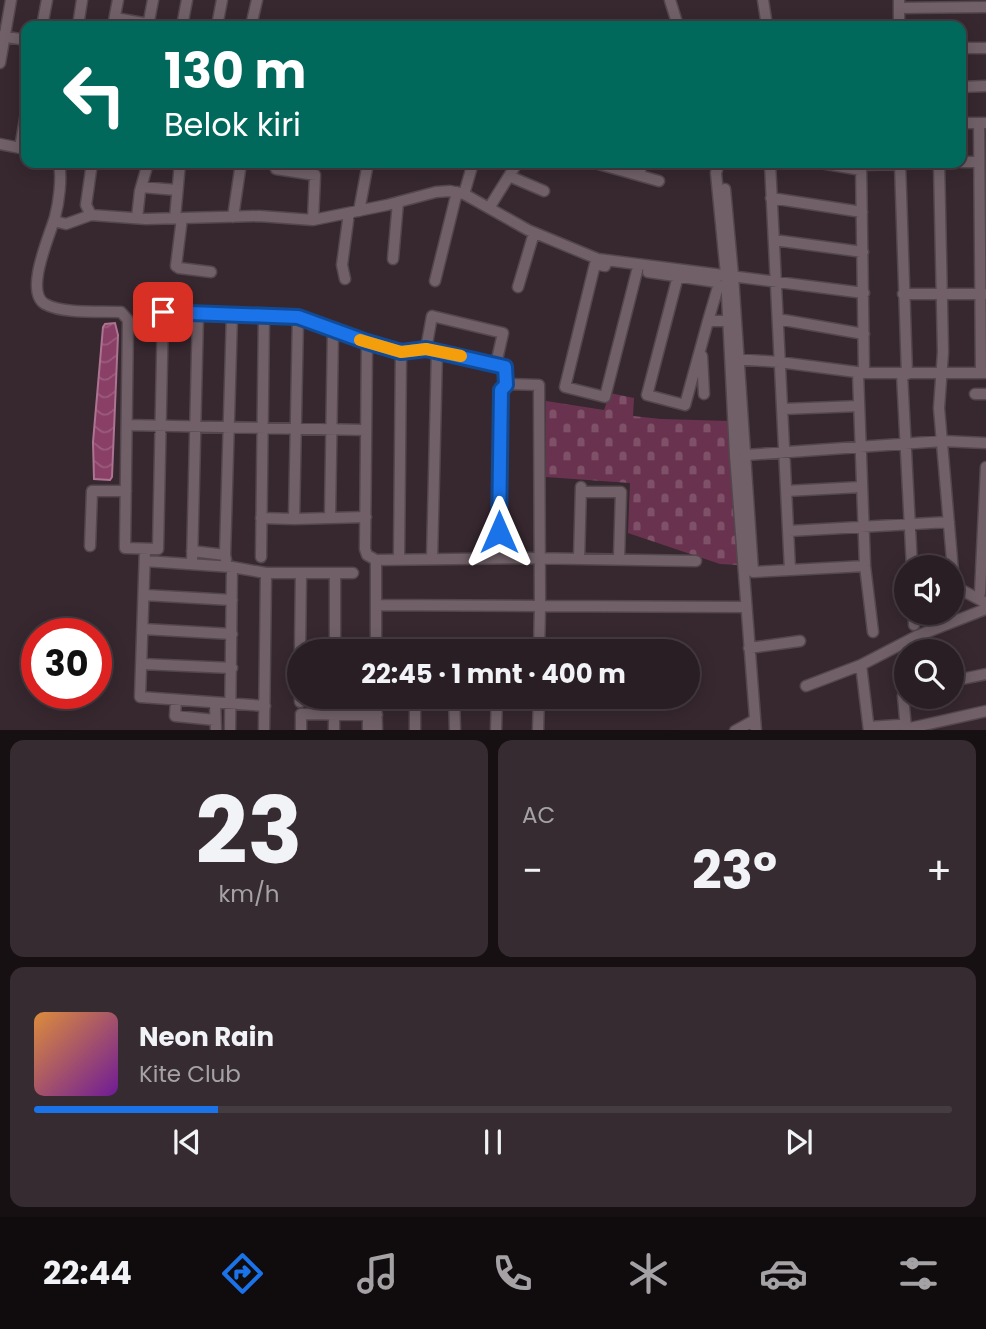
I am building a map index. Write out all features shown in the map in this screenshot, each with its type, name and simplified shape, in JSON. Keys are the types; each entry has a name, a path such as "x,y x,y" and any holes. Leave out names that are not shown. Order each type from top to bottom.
{"street":[{"path":"0,63 2,36 11,0"},
{"path":"43,21 47,0"},
{"path":"79,21 82,0"},
{"path":"114,21 118,0"},
{"path":"149,21 153,0"},
{"path":"183,21 187,0"},
{"path":"218,21 222,0"},
{"path":"252,21 257,0"},
{"path":"670,0 676,21"},
{"path":"763,0 766,21"},
{"path":"899,4 986,7"},
{"path":"2,36 21,39"},
{"path":"966,48 986,48"},
{"path":"966,87 986,86"},
{"path":"734,359 861,373 984,372 982,215 978,162 983,123"},
{"path":"0,144 20,148 21,142"},
{"path":"966,162 978,162"},
{"path":"60,168 54,221 43,252 37,295 42,302 61,309 121,312 128,320 125,548 158,549 163,312 298,317 401,352 432,350 496,364 505,367 506,385"},
{"path":"91,168 86,205 91,215"},
{"path":"136,218 147,168"},
{"path":"179,168 176,266 211,272"},
{"path":"233,217 240,168"},
{"path":"276,168 315,176 313,220"},
{"path":"345,279 342,265 367,168"},
{"path":"435,281 461,193 472,168"},
{"path":"488,208 514,168"},
{"path":"620,168 659,181"},
{"path":"639,175 641,168"},
{"path":"721,168 730,275 746,607 756,725 735,730"},
{"path":"770,168 790,570"},
{"path":"861,168 864,334 859,406 861,487 865,566 873,632"},
{"path":"900,168 906,444 911,555"},
{"path":"939,168 943,360 939,408 955,585 986,603"},
{"path":"509,176 544,191"},
{"path":"141,187 177,190"},
{"path":"54,221 66,224 91,215 313,220 436,192 461,193 534,233 598,259 864,293"},
{"path":"771,198 862,212"},
{"path":"393,259 398,202"},
{"path":"518,287 534,233"},
{"path":"774,240 863,252"},
{"path":"637,271 605,397 565,387 595,264 637,271 678,276 716,282 718,286 685,405 647,395 678,276"},
{"path":"730,275 728,321 746,454 753,572 865,566"},
{"path":"903,295 984,294"},
{"path":"192,564 198,313"},
{"path":"230,730 232,600 230,567 225,555 232,314"},
{"path":"261,557 264,315"},
{"path":"432,558 432,316 503,333 496,364"},
{"path":"295,519 298,317"},
{"path":"778,319 864,334"},
{"path":"708,321 728,321"},
{"path":"330,518 333,330"},
{"path":"367,342 367,555 376,560 619,558 696,561"},
{"path":"701,344 704,394"},
{"path":"399,558 401,352"},
{"path":"499,558 501,390 506,385 539,385 540,639"},
{"path":"975,394 986,394"},
{"path":"783,409 859,406"},
{"path":"127,425 366,430"},
{"path":"746,454 943,441 986,443"},
{"path":"979,593 986,467"},
{"path":"786,491 861,487"},
{"path":"579,559 581,489 621,492 619,558"},
{"path":"90,546 92,491 126,491"},
{"path":"261,518 366,517"},
{"path":"789,531 949,522"},
{"path":"145,549 140,697 265,706"},
{"path":"192,551 225,555"},
{"path":"375,639 376,560"},
{"path":"145,561 230,567 267,573 353,573"},
{"path":"264,730 267,573"},
{"path":"300,639 301,573"},
{"path":"335,573 335,639"},
{"path":"144,595 232,600"},
{"path":"376,604 746,607"},
{"path":"806,686 861,665 917,636 986,609"},
{"path":"143,629 232,634"},
{"path":"749,648 800,641"},
{"path":"142,664 232,668"},
{"path":"861,665 869,729 899,726"},
{"path":"964,679 986,674"},
{"path":"176,700 175,716 216,725 215,702"},
{"path":"300,730 301,714 320,709"},
{"path":"334,730 335,709"},
{"path":"350,709 372,715"},
{"path":"368,730 373,709"},
{"path":"415,709 415,730"},
{"path":"454,709 455,730"},
{"path":"496,730 497,709"},
{"path":"538,730 539,709"},
{"path":"904,709 906,729 986,711"},
{"path":"372,715 377,730"}],"green space":[{"path":"610,393 634,398 633,416 729,421 739,565 720,564 628,533 630,483 546,477 546,401 604,410"}],"water":[{"path":"115,323 118,335 112,477 110,480 94,479 93,442 103,327 105,324"}],"slow traffic":[{"path":"360,340 401,352 426,349 461,356"}],"route":[{"path":"163,312 298,317 401,352 426,349 505,367 506,385 501,390 499,532"}]}
